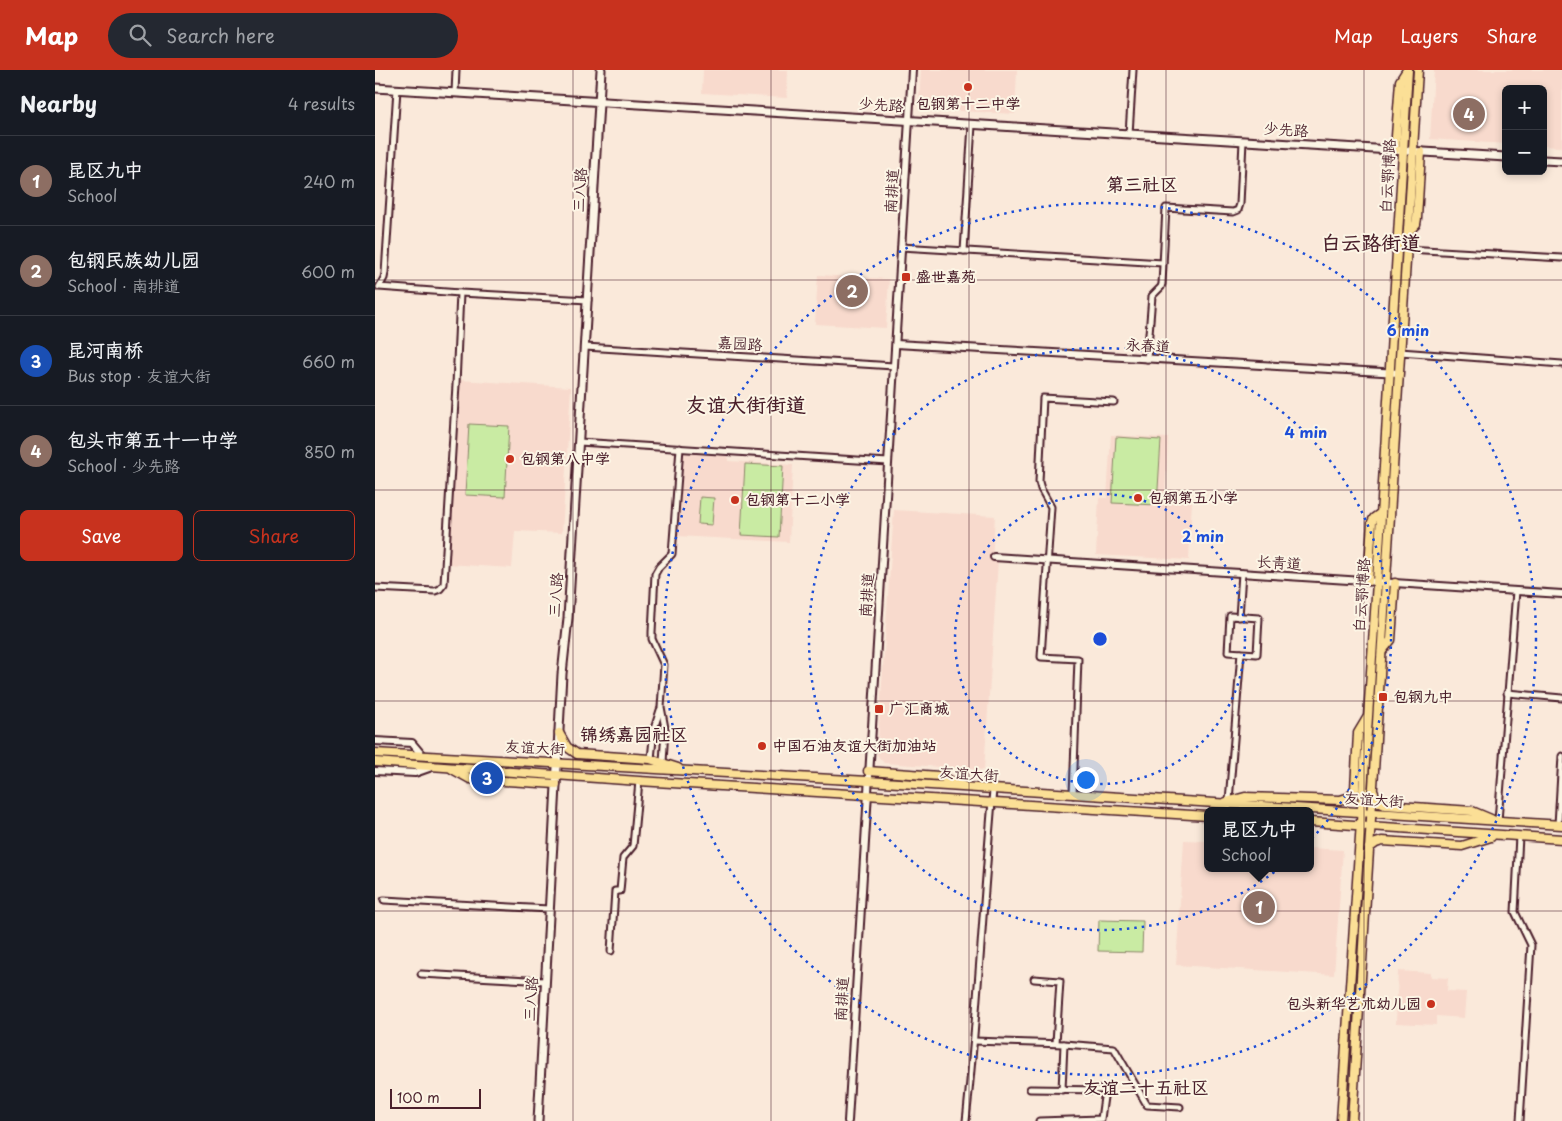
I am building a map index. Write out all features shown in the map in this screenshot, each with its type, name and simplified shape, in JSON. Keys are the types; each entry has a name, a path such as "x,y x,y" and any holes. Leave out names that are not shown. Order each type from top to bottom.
{"main road":[{"name":"三八路","path":"538,1121 562,674 569,618 601,70"},
{"name":"白云鄂博路","path":"1341,1121 1368,716 1373,582 1373,522 1374,518 1381,513 1390,373 1400,80 1408,70"},
{"name":"白云鄂博路","path":"1373,791 1382,651 1391,640 1391,583 1400,352 1408,232 1416,224 1417,218 1418,70"},
{"name":"少先路","path":"375,88 1502,157"},
{"path":"1547,160 1562,161"},
{"path":"1219,804 1245,797 1340,800 1350,797 1355,789 1358,733 1368,716"},
{"path":"559,733 567,747 577,754 651,759 687,771"},
{"name":"友谊大街","path":"375,753 868,781 1266,807"},
{"name":"友谊大街","path":"375,762 639,781 1204,816"},
{"path":"450,768 473,780 556,784"},
{"path":"868,771 939,776 969,788"},
{"path":"1352,1121 1373,791"},
{"path":"1373,791 1376,801 1385,805 1472,811 1498,821"},
{"name":"友谊大街","path":"1314,810 1560,825"},
{"name":"友谊大街","path":"1314,822 1562,839"},
{"path":"1369,848 1376,843 1387,841 1461,846 1497,835"}],"street":[{"path":"455,93 456,70"},
{"name":"南排道","path":"848,1121 912,70"},
{"path":"1129,134 1133,70"},
{"path":"375,292 385,273 397,89"},
{"path":"964,251 972,125"},
{"path":"1147,359 1151,300 1154,293 1161,287 1166,208 1233,212 1238,210 1240,204 1243,141"},
{"path":"901,247 1163,263"},
{"path":"1407,249 1562,258"},
{"path":"379,287 588,300"},
{"path":"375,588 435,591 444,584 460,293"},
{"name":"永春道","path":"895,344 1399,373"},
{"name":"嘉园路","path":"585,347 894,366"},
{"path":"1400,352 1562,364"},
{"path":"1073,795 1078,659 1041,657 1051,508 1039,482 1043,398 1114,402"},
{"path":"579,442 888,462"},
{"path":"663,763 665,728 661,707 663,662 652,636 655,574 672,554 680,448"},
{"name":"长青道","path":"994,558 1562,594"},
{"path":"1239,617 1242,573"},
{"path":"1498,821 1516,591"},
{"path":"1230,616 1259,618 1257,654 1241,653 1228,652 1230,616"},
{"path":"1229,801 1241,653"},
{"path":"1507,693 1562,698"},
{"path":"651,759 654,729 661,707"},
{"path":"375,741 412,743 422,755"},
{"path":"1560,825 1562,756"},
{"path":"375,771 415,774 433,767"},
{"path":"611,951 615,891 620,891 623,858 633,846 639,781"},
{"path":"966,1121 993,790"},
{"path":"1519,836 1515,912 1531,946 1520,1121"},
{"path":"384,900 549,909"},
{"path":"421,974 545,982"},
{"path":"1034,978 1060,981 1056,1044"},
{"path":"974,1041 1114,1048 1147,1104 1180,1107"},
{"path":"1062,1090 1064,1044"},
{"path":"1030,1089 1105,1090 1101,1119 1039,1121"}],"shaded area":[{"path":"703,70 788,70 787,98 702,93"},
{"name":"包钢第十二中学","path":"921,70 1017,70 1015,114 925,109 919,103"},
{"path":"1434,70 1562,70 1562,147 1547,146 1547,85 1502,85 1502,144 1430,139"},
{"path":"818,275 889,279 886,328 815,324"},
{"name":"包钢第八中学","path":"459,380 571,387 562,533 515,531 512,568 447,564"},
{"name":"包钢第五小学","path":"1111,435 1168,438 1165,497 1192,499 1189,560 1096,555 1099,498 1107,498"},
{"name":"包钢第十二小学","path":"682,453 728,456 728,461 793,465 789,542 677,536"},
{"path":"894,510 995,516 992,560 998,561 984,770 884,763 877,755"},
{"path":"1184,840 1204,841 1204,872 1314,872 1314,848 1343,850 1334,975 1176,965"},
{"name":"包头新华艺术幼儿园","path":"1398,971 1431,973 1431,977 1448,978 1447,991 1466,992 1464,1018 1436,1016 1436,1025 1396,1023"}],"green space":[{"path":"469,424 509,426 505,497 465,495"},
{"path":"1116,437 1161,440 1157,505 1112,503"},
{"path":"745,464 783,466 779,537 741,535"},
{"path":"700,497 714,498 712,525 698,524"},
{"path":"1099,920 1143,921 1142,952 1098,951"}],"place":[{"name":"包钢第十二中学","path":"968,87"},
{"name":"包头市第五十一中学","path":"1469,114"},
{"name":"盛世嘉苑","path":"906,277"},
{"name":"包钢民族幼儿园","path":"852,291"},
{"name":"包钢第八中学","path":"510,459"},
{"name":"包钢第五小学","path":"1138,498"},
{"name":"包钢第十二小学","path":"735,500"},
{"name":"包钢九中","path":"1383,697"},
{"name":"广汇商城","path":"879,709"},
{"name":"中国石油友谊大街加油站","path":"762,746"},
{"name":"昆河南桥","path":"487,778"},
{"name":"昆区九中","path":"1259,907"},
{"name":"包头新华艺术幼儿园","path":"1431,1004"}],"district":[{"name":"第三社区","path":"1142,185"},
{"name":"白云路街道","path":"1371,243"},
{"name":"友谊大街街道","path":"746,405"},
{"name":"锦绣嘉园社区","path":"634,735"},
{"name":"友谊二十五社区","path":"1146,1088"}]}
